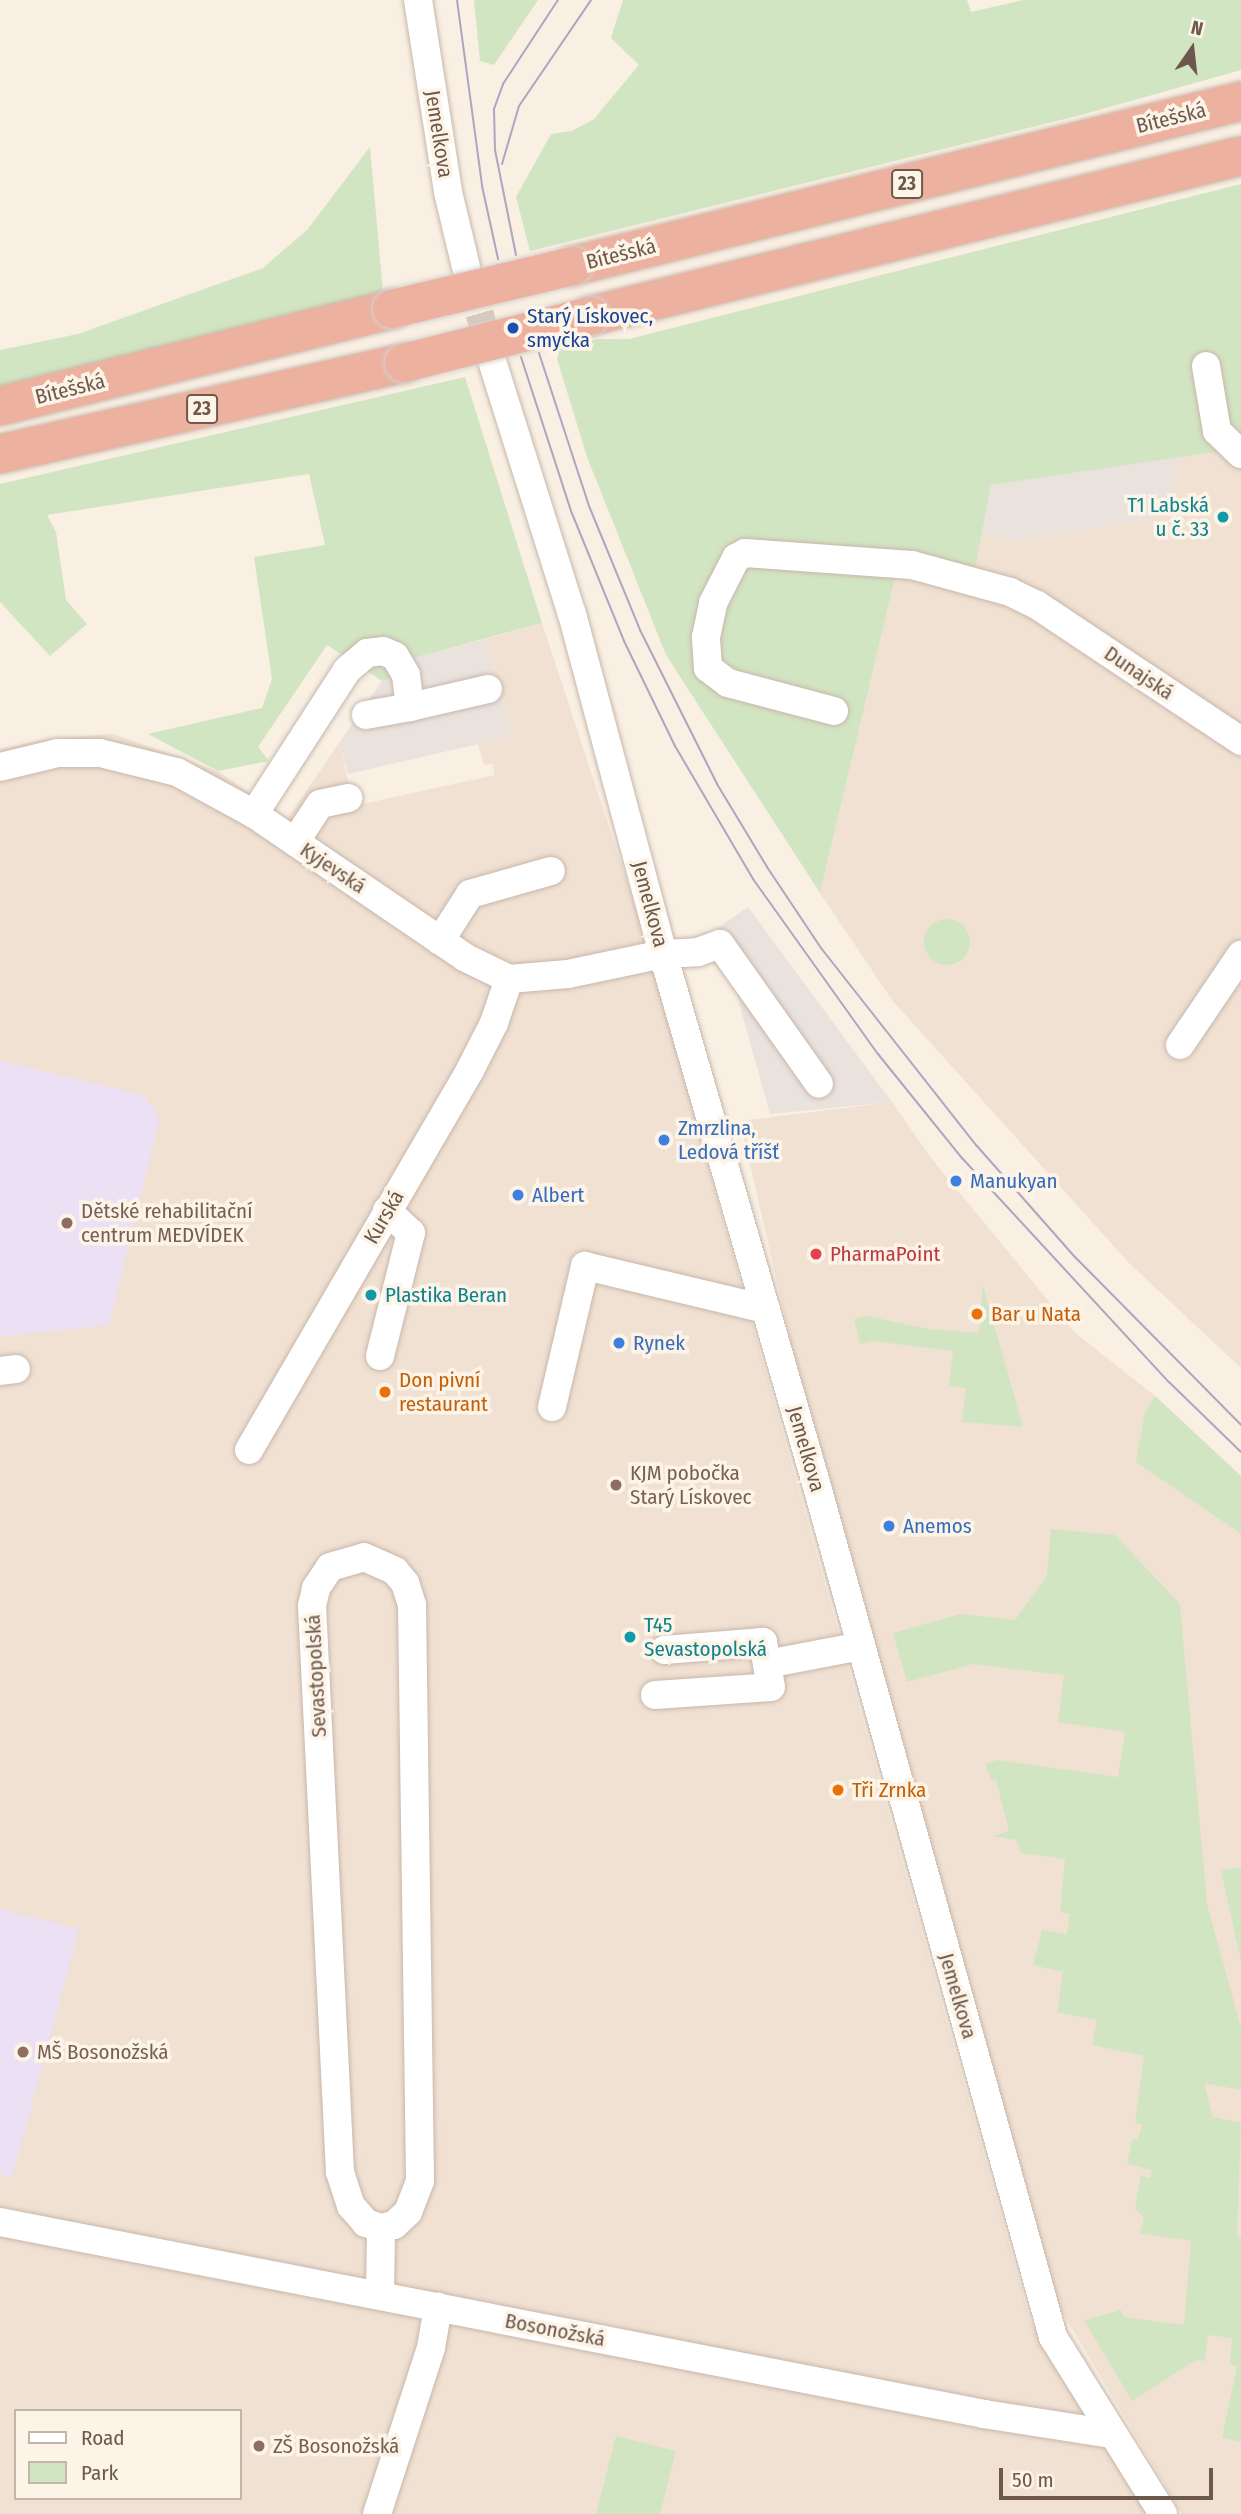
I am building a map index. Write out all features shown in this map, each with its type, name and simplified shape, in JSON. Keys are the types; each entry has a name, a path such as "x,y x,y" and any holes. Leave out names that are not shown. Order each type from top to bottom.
{"highway":[{"name":"Bítešská","path":"0,407 1241,101"},
{"name":"23","path":"0,454 404,363 1241,156"}],"street":[{"name":"Jemelkova","path":"418,0 448,191 466,267"},
{"name":"Jemelkova","path":"493,364 572,614 663,954 766,1309 1053,2337 1163,2514"},
{"path":"1206,366 1217,431 1241,454"},
{"name":"Dunajská","path":"834,711 728,683 708,668 706,637 713,603 736,558 746,553 912,565 1010,592 1037,605 1241,741"},
{"path":"254,814 347,670 367,653 396,656 405,675 410,707"},
{"path":"366,715 488,689"},
{"name":"Kyjevská","path":"0,767 58,753 128,757 177,772 254,814 440,941 509,979"},
{"path":"295,842 320,804 348,798"},
{"path":"440,941 470,894 551,871"},
{"path":"509,979 544,978 663,954 698,952 720,944 820,1084"},
{"path":"1180,1045 1241,955"},
{"name":"Kurská","path":"248,1450 474,1062 494,1023 509,979"},
{"path":"380,1356 411,1233 387,1211"},
{"path":"552,1407 585,1266 766,1309"},
{"name":"Sevastopolská","path":"364,1558 395,1571 405,1583 412,1605 420,2181 408,2212 394,2225 381,2228 366,2223 351,2206 340,2172 312,1606 316,1588 330,1567 364,1558"},
{"path":"655,1695 772,1687 763,1642 664,1650"},
{"path":"767,1664 861,1646"},
{"name":"Bosonožská","path":"0,2222 43,2234 380,2295 984,2414 1111,2434"},
{"path":"380,2295 381,2228"},
{"path":"377,2514 431,2348 438,2307"}],"shaded area":[{"path":"1241,448 1241,1368 1129,1263 892,1000 820,893 902,549 974,572 979,533 1014,541 1167,516 1179,456"},
{"path":"1179,456 1168,516 1014,541 979,533 990,485"},
{"path":"542,623 640,921 1030,2320 1151,2514 0,2514 0,749 41,740 113,734 218,771 287,819 339,743 354,806 495,775 492,764 484,765 478,744 512,736 486,639"},
{"path":"486,639 512,736 348,774 339,743 382,681 416,673 412,658"},
{"path":"748,907 892,1102 770,1114 735,988 696,943"},
{"name":"Dětské rehabilitační centrum MEDVÍDEK","path":"0,1061 143,1095 157,1111 159,1121 109,1325 0,1337"},
{"path":"892,1102 931,1158 1074,1332 1155,1396 1241,1476 1241,2514 1182,2514 1060,2308 808,1417 740,1121"},
{"name":"MŠ Bosonožská","path":"0,1909 79,1929 12,2178 0,2174"}],"green space":[{"path":"474,0 538,0 494,65 480,61"},
{"path":"623,0 967,0 971,12 1023,0 1241,0 1241,70 1081,115 530,251 516,197 551,134 572,131 594,119 639,65 611,38"},
{"path":"370,147 383,292 0,388 0,350 78,334 263,268 307,230"},
{"path":"1241,184 1241,448 991,485 974,573 902,549 820,893 666,655 587,457 554,349 598,339 629,339"},
{"path":"465,377 542,623 413,658 406,675 382,681 327,645 258,747 269,761 218,771 148,734 262,708 272,679 254,557 325,545 309,474 47,515 56,532 66,600 87,624 50,656 0,602 0,484"},
{"path":"947,919 963,926 970,942 963,958 947,965 931,958 924,942 931,926"},
{"path":"983,1285 1023,1427 962,1422 966,1388 949,1386 953,1351 872,1341 860,1344 854,1319 867,1316 928,1329 979,1333"},
{"path":"1155,1396 1241,1476 1241,1534 1136,1462 1145,1412"},
{"path":"1051,1529 1115,1535 1180,1604 1207,1904 1241,2028 1241,2090 1204,2083 1213,2117 1241,2123 1237,2236 1241,2237 1241,2442 1222,2438 1237,2366 1230,2365 1232,2338 1208,2335 1205,2361 1196,2360 1132,2401 1084,2320 1121,2310 1124,2317 1184,2325 1191,2241 1140,2233 1144,2217 1135,2210 1137,2195 1141,2175 1150,2178 1152,2170 1127,2164 1132,2139 1138,2139 1142,2125 1135,2123 1144,2056 1092,2045 1097,2020 1057,2012 1063,1972 1033,1965 1042,1930 1067,1934 1070,1914 1060,1912 1065,1859 1021,1853 1016,1840 993,1836 1009,1831 996,1780 991,1781 986,1764 997,1760 1118,1777 1125,1732 1058,1722 1064,1675 973,1664 907,1682 893,1633 960,1614 1015,1620 1047,1576"},
{"path":"1241,1867 1241,1961 1221,1871"},
{"path":"616,2436 676,2451 660,2514 596,2514"}],"tunnel":[{"path":"468,273 492,358"}],"tram line":[{"path":"457,0 482,186 498,259"},
{"path":"516,255 495,150 494,109 503,84 558,0"},
{"path":"502,164 519,106 591,0"},
{"path":"539,353 589,506 640,630 717,784 767,867 821,948 977,1146 1075,1257 1241,1425"},
{"path":"521,357 571,511 624,641 675,746 753,879 878,1054 962,1158 1169,1382 1241,1452"}],"place":[{"name":"Starý Lískovec, smyčka","path":"513,328"},
{"name":"T1 Labská u č. 33","path":"1223,517"},
{"name":"Zmrzlina, Ledová tříšť","path":"664,1140"},
{"name":"Manukyan","path":"956,1181"},
{"name":"Albert","path":"518,1195"},
{"name":"Dětské rehabilitační centrum MEDVÍDEK","path":"67,1223"},
{"name":"PharmaPoint","path":"816,1254"},
{"name":"Plastika Beran","path":"371,1295"},
{"name":"Bar u Nata","path":"977,1314"},
{"name":"Rynek","path":"619,1343"},
{"name":"Don pivní restaurant","path":"385,1392"},
{"name":"KJM pobočka Starý Lískovec","path":"616,1485"},
{"name":"Anemos","path":"889,1526"},
{"name":"T45 Sevastopolská","path":"630,1637"},
{"name":"Tři Zrnka","path":"838,1790"},
{"name":"MŠ Bosonožská","path":"23,2052"},
{"name":"ZŠ Bosonožská","path":"259,2446"}]}
